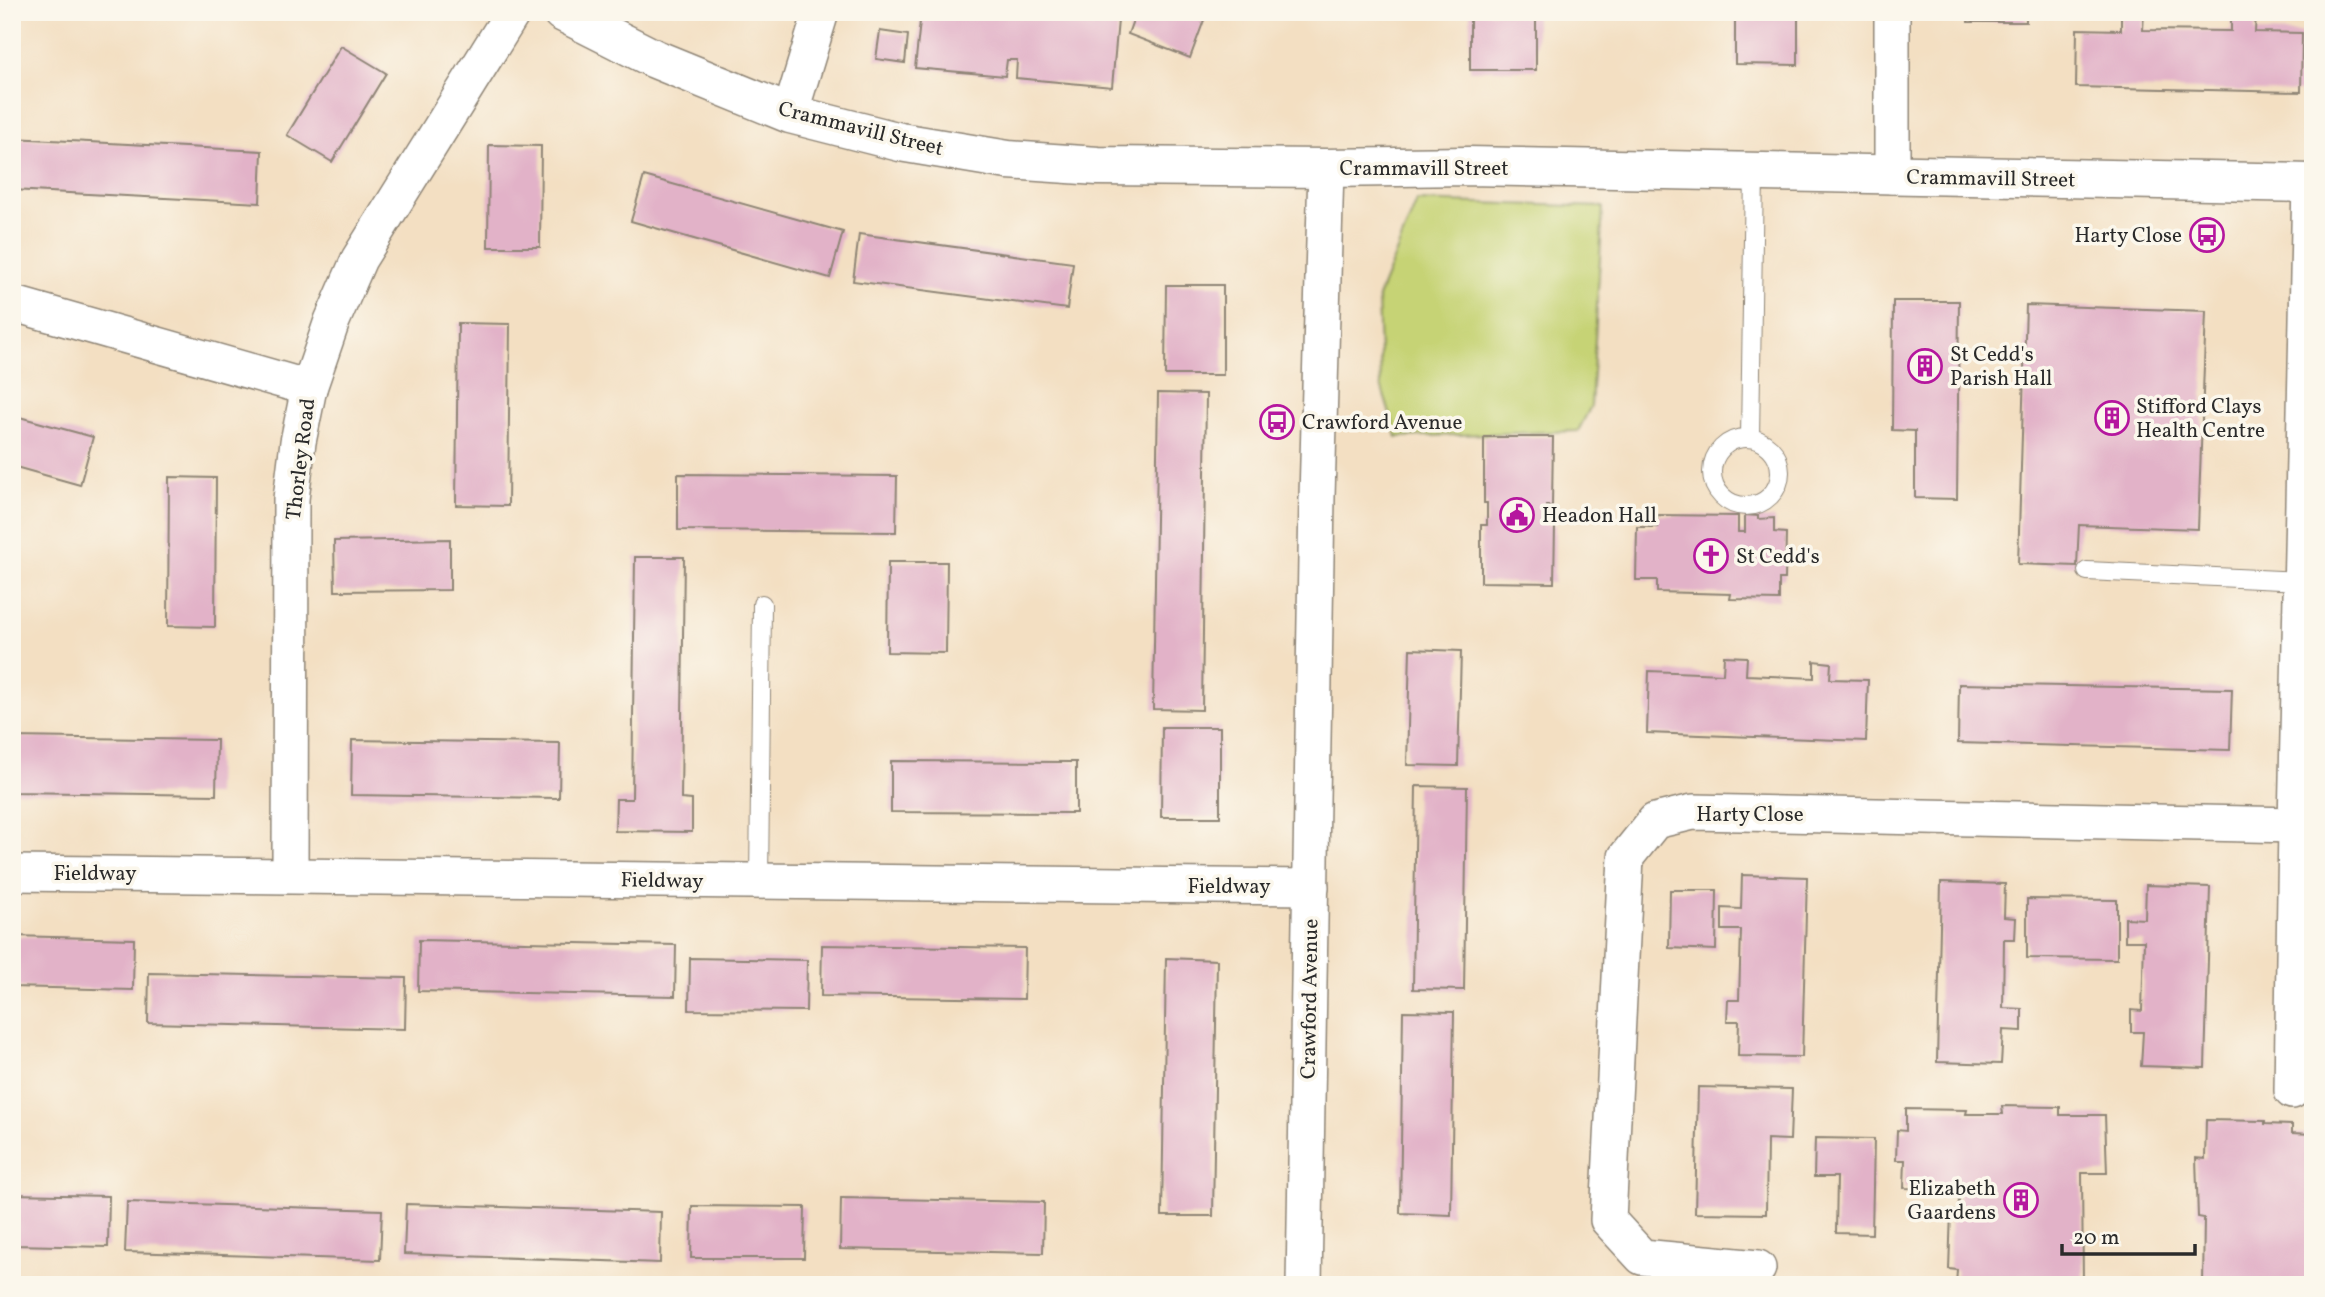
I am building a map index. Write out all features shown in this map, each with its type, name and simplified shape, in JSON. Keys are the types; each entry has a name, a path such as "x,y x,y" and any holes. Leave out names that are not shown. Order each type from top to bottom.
{"street":[{"name":"Thorley Road","path":"290,874 291,499 298,442 309,388 331,321 359,259 513,12"},
{"name":"Crammavill Street","path":"562,12 655,59 790,114 900,142 1008,160 1098,166 1468,166 2312,183"},
{"path":"790,114 821,12"},
{"path":"1892,12 1892,176"},
{"name":"Crawford Avenue","path":"1304,1285 1317,497 1326,168"},
{"path":"2292,1091 2296,825 2306,732 2302,581 2312,183"},
{"path":"18,305 309,388"},
{"name":"Harty Close","path":"1758,1268 1642,1257 1608,1220 1626,856 1655,821 1693,811 2296,825"},
{"name":"Fieldway","path":"12,873 1311,887"}],"lane":[{"path":"1750,438 1754,172"},
{"path":"2087,571 2302,581"},
{"path":"759,882 762,604"}],"green space":[{"path":"1417,201 1603,207 1591,406 1578,431 1397,437 1381,385 1378,297"}],"building":[{"path":"921,12 1056,12 1118,20 1112,87 1016,78 1017,60 1007,60 1005,76 915,68"},
{"path":"1136,12 1207,12 1190,58 1128,34"},
{"path":"1470,12 1536,12 1536,70 1470,70"},
{"path":"1735,12 1798,12 1798,65 1735,64"},
{"path":"1968,12 2026,12 2026,22 1968,22"},
{"path":"2121,12 2144,12 2143,30 2231,31 2231,12 2256,12 2255,32 2302,33 2301,92 2076,87 2077,29 2121,30"},
{"path":"880,31 908,35 905,63 876,59"},
{"path":"341,46 386,73 332,162 287,135"},
{"path":"12,138 262,151 260,203 12,190"},
{"path":"489,145 541,146 540,247 488,247"},
{"path":"644,176 843,232 830,278 631,221"},
{"path":"859,234 1073,263 1067,309 853,281"},
{"path":"1166,285 1223,285 1223,375 1165,375"},
{"name":"St Cedd's Parish Hall","path":"1893,301 1959,301 1957,499 1915,498 1915,431 1892,430"},
{"name":"Stifford Clays Health Centre","path":"2026,305 2206,311 2198,529 2079,525 2077,566 2018,564"},
{"path":"458,323 510,324 508,506 456,505"},
{"path":"1158,393 1206,394 1202,710 1153,709"},
{"path":"12,415 93,437 80,485 12,466"},
{"name":"Headon Hall","path":"1484,437 1553,437 1552,506 1547,506 1547,525 1555,525 1554,583 1481,582 1481,525 1487,525 1487,503 1484,503"},
{"path":"678,474 897,476 896,532 678,530"},
{"path":"169,477 216,478 215,627 168,626"},
{"name":"St Cedd's","path":"1657,515 1738,516 1738,532 1745,532 1745,515 1758,516 1758,519 1774,518 1774,532 1786,533 1785,579 1779,579 1779,600 1730,599 1731,594 1657,592 1657,580 1636,580 1637,527 1657,527"},
{"path":"450,539 450,590 335,591 334,541"},
{"path":"635,557 684,557 681,799 692,800 692,832 615,831 616,799 632,799"},
{"path":"888,562 947,562 946,653 887,652"},
{"path":"1410,649 1461,651 1458,766 1407,765"},
{"path":"1724,656 1747,657 1746,675 1814,678 1814,661 1831,663 1830,679 1868,680 1866,741 1647,733 1649,671 1723,674"},
{"path":"1959,684 2232,689 2230,750 1958,743"},
{"path":"1162,727 1220,727 1220,817 1161,817"},
{"path":"12,737 217,740 216,795 12,792"},
{"path":"352,740 560,743 559,798 351,795"},
{"path":"891,761 1076,762 1076,813 891,812"},
{"path":"1416,786 1467,787 1464,990 1413,989"},
{"path":"1742,875 1807,877 1802,1057 1738,1056 1739,1021 1727,1021 1728,1000 1739,1000 1741,930 1722,930 1722,908 1741,909"},
{"path":"1941,882 2005,884 2004,917 2016,918 2015,939 2004,939 2003,1008 2022,1009 2022,1031 2003,1030 2001,1064 1937,1062"},
{"path":"2146,885 2210,887 2205,1068 2141,1066 2143,1032 2131,1032 2131,1010 2142,1011 2144,941 2125,941 2125,918 2145,919"},
{"path":"1670,890 1717,890 1716,950 1669,948"},
{"path":"2027,899 2117,900 2117,959 2027,958"},
{"path":"12,936 134,939 133,990 12,987"},
{"path":"419,940 676,945 675,996 418,991"},
{"path":"822,945 1025,948 1024,999 821,996"},
{"path":"690,958 807,960 806,1011 689,1010"},
{"path":"1166,958 1217,960 1213,1216 1162,1216"},
{"path":"149,973 406,978 405,1029 148,1023"},
{"path":"1403,1011 1454,1012 1451,1215 1400,1213"},
{"path":"1698,1087 1792,1089 1790,1140 1767,1139 1766,1214 1695,1213"},
{"name":"Elizabeth Gaardens","path":"2002,1106 2060,1107 2060,1115 2105,1115 2107,1173 2082,1173 2083,1285 1956,1285 1957,1270 1949,1269 1951,1211 1958,1211 1960,1189 1904,1188 1905,1160 1896,1160 1897,1130 1906,1131 1906,1109 1967,1110 1966,1114 2003,1114"},
{"path":"2206,1120 2265,1121 2265,1124 2292,1125 2292,1133 2313,1134 2313,1285 2203,1285 2204,1218 2198,1217 2196,1158 2205,1159"},
{"path":"1815,1138 1874,1139 1872,1234 1836,1233 1837,1177 1814,1177"},
{"path":"12,1194 109,1196 108,1247 12,1245"},
{"path":"841,1198 1044,1202 1043,1253 840,1249"},
{"path":"127,1202 382,1210 380,1260 125,1252"},
{"path":"406,1204 661,1212 660,1263 404,1254"},
{"path":"692,1206 805,1207 804,1258 691,1258"}],"place":[{"name":"Harty Close","path":"2207,235"},
{"name":"St Cedd's Parish Hall","path":"1925,366"},
{"name":"Stifford Clays Health Centre","path":"2112,418"},
{"name":"Crawford Avenue","path":"1277,422"},
{"name":"Headon Hall","path":"1517,515"},
{"name":"St Cedd's","path":"1711,556"},
{"name":"Elizabeth Gaardens","path":"2021,1200"}]}
